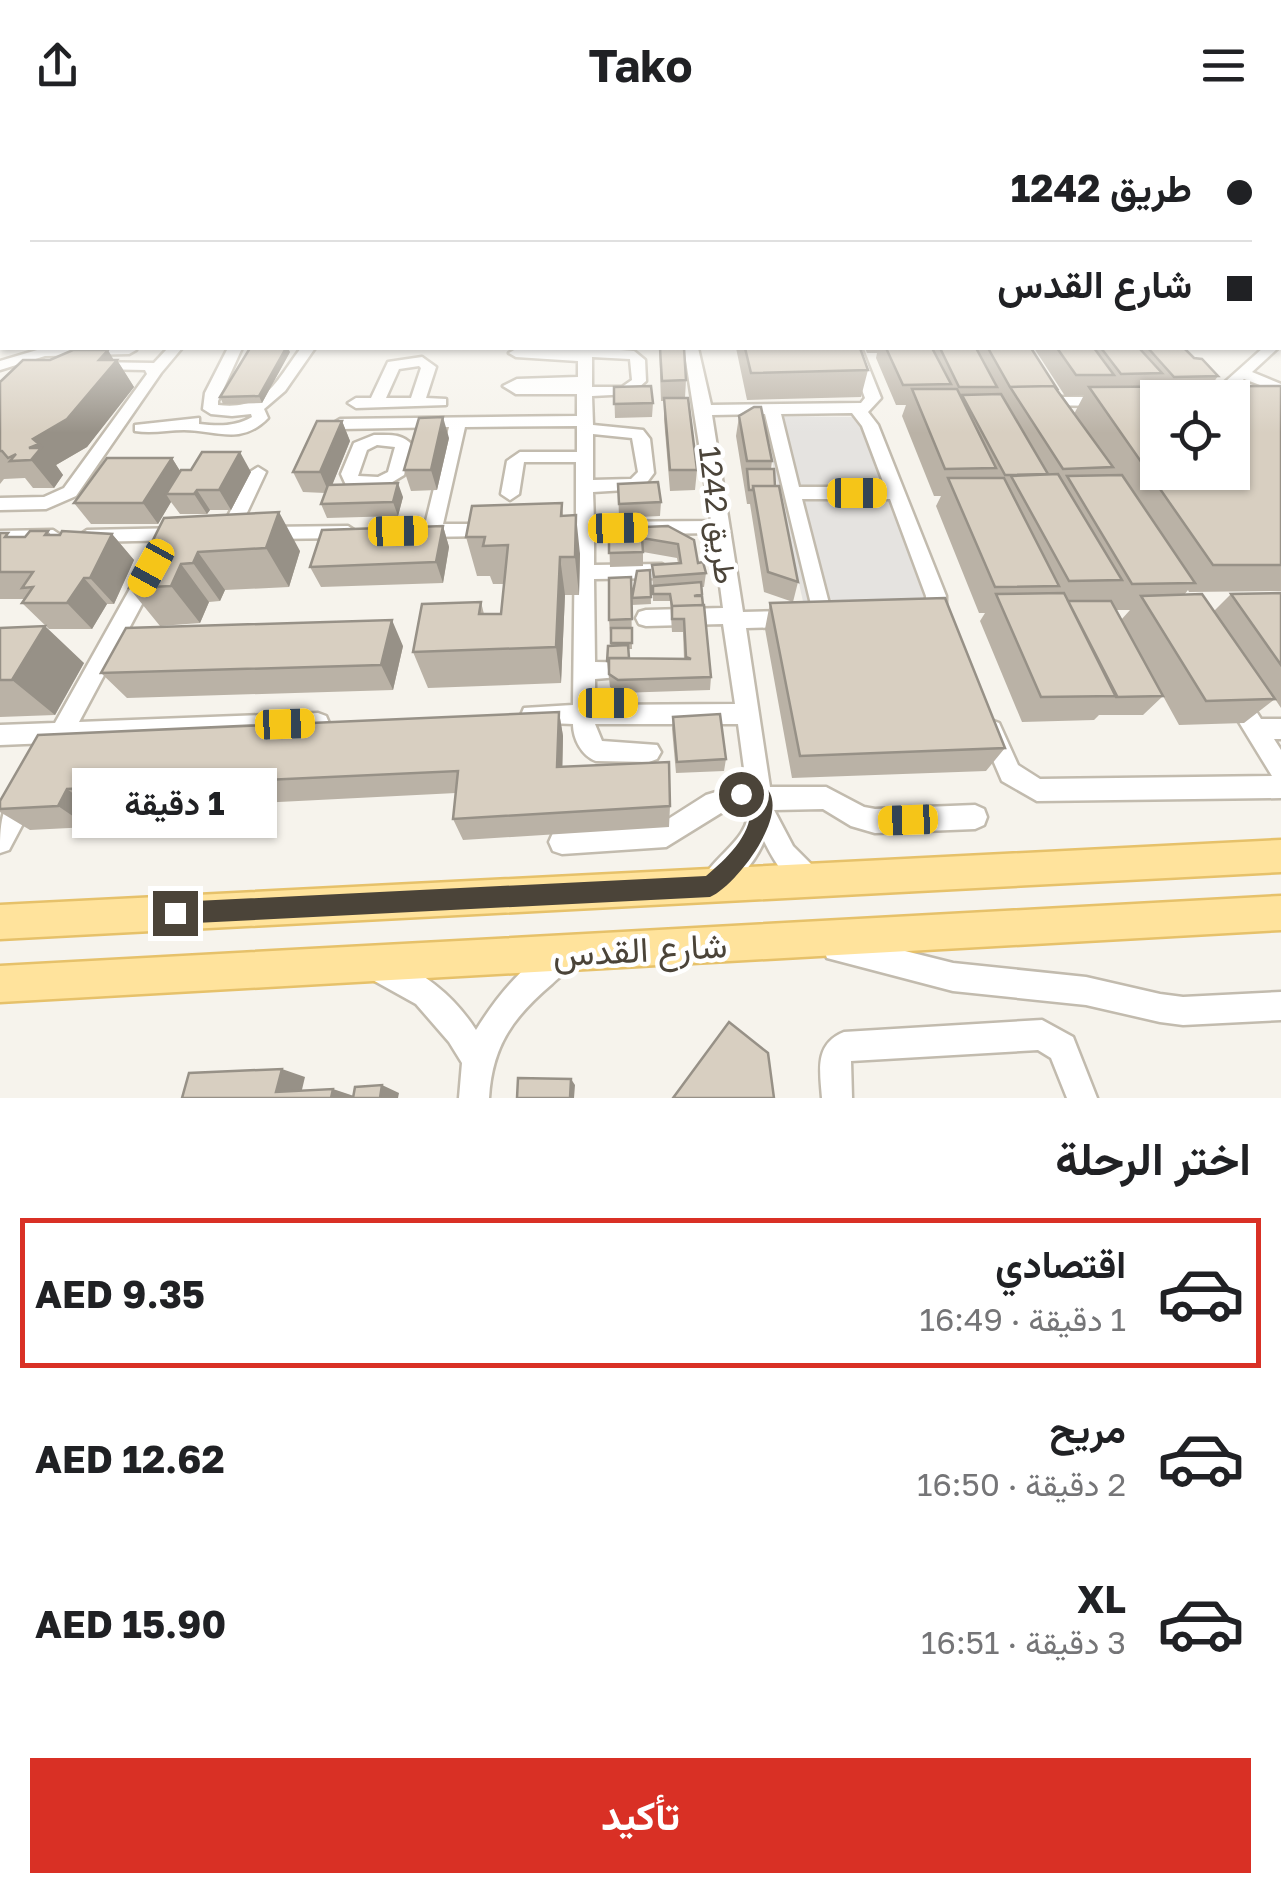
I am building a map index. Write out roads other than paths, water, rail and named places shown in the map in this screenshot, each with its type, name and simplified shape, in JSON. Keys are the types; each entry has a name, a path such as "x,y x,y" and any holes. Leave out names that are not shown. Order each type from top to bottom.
{"main road":[{"name":"شارع القدس","path":"0,922 1281,856"},
{"name":"شارع القدس","path":"0,984 1281,913"}],"street":[{"path":"0,366 44,352 129,350"},
{"path":"42,536 66,495 153,377 150,368 157,350"},
{"path":"32,375 71,366 150,368 172,350"},
{"path":"211,409 212,392 234,350"},
{"path":"184,425 211,409 256,408 271,402 307,350"},
{"name":"طريق 1242","path":"691,350 704,410 760,800 784,855 809,880"},
{"name":"طريق 1242","path":"704,410 710,395 706,350"},
{"path":"704,410 858,410 870,406 872,398 855,350"},
{"path":"71,366 83,351"},
{"path":"585,387 626,391 638,381 638,360 634,355 585,352 582,670 585,740 596,751 649,752"},
{"path":"1238,380 1273,354"},
{"path":"377,402 393,364 422,361 429,366 394,432"},
{"path":"1208,376 1241,378 1278,388"},
{"path":"1062,425 1043,395 1140,401"},
{"path":"356,402 441,402"},
{"path":"142,428 246,428 260,418 256,408"},
{"path":"772,410 792,494 896,493"},
{"path":"858,410 870,425 936,596 930,621"},
{"path":"432,531 458,422"},
{"path":"340,424 394,432 458,422 585,425 637,433 642,439 646,473 636,484 584,486"},
{"path":"510,494 515,461 520,457 584,458"},
{"path":"228,534 258,472"},
{"name":"طريق 1242","path":"731,618 831,618 792,494"},
{"path":"0,504 42,504 66,495"},
{"path":"9,537 42,504"},
{"path":"242,505 265,505"},
{"path":"9,537 719,527"},
{"path":"0,841 169,534"},
{"path":"584,572 668,571"},
{"path":"646,618 731,618"},
{"path":"582,670 651,668"},
{"path":"1223,680 1281,770"},
{"path":"505,716 582,708 745,708"},
{"path":"986,716 1010,773 1037,790 1281,787"},
{"path":"0,735 351,722"},
{"path":"1254,728 1281,728"},
{"path":"562,842 666,835 728,797 826,798 860,818 874,821 974,818"},
{"path":"710,886 739,861 760,800"},
{"path":"806,939 953,977 1086,991 1160,1008 1182,1011 1281,1006"},
{"path":"476,1062 511,1007 543,970 571,952"},
{"path":"369,965 421,988 462,1032 476,1062 474,1098"},
{"path":"837,1098 834,1059 844,1047 1042,1035 1062,1048 1082,1098"}]}
